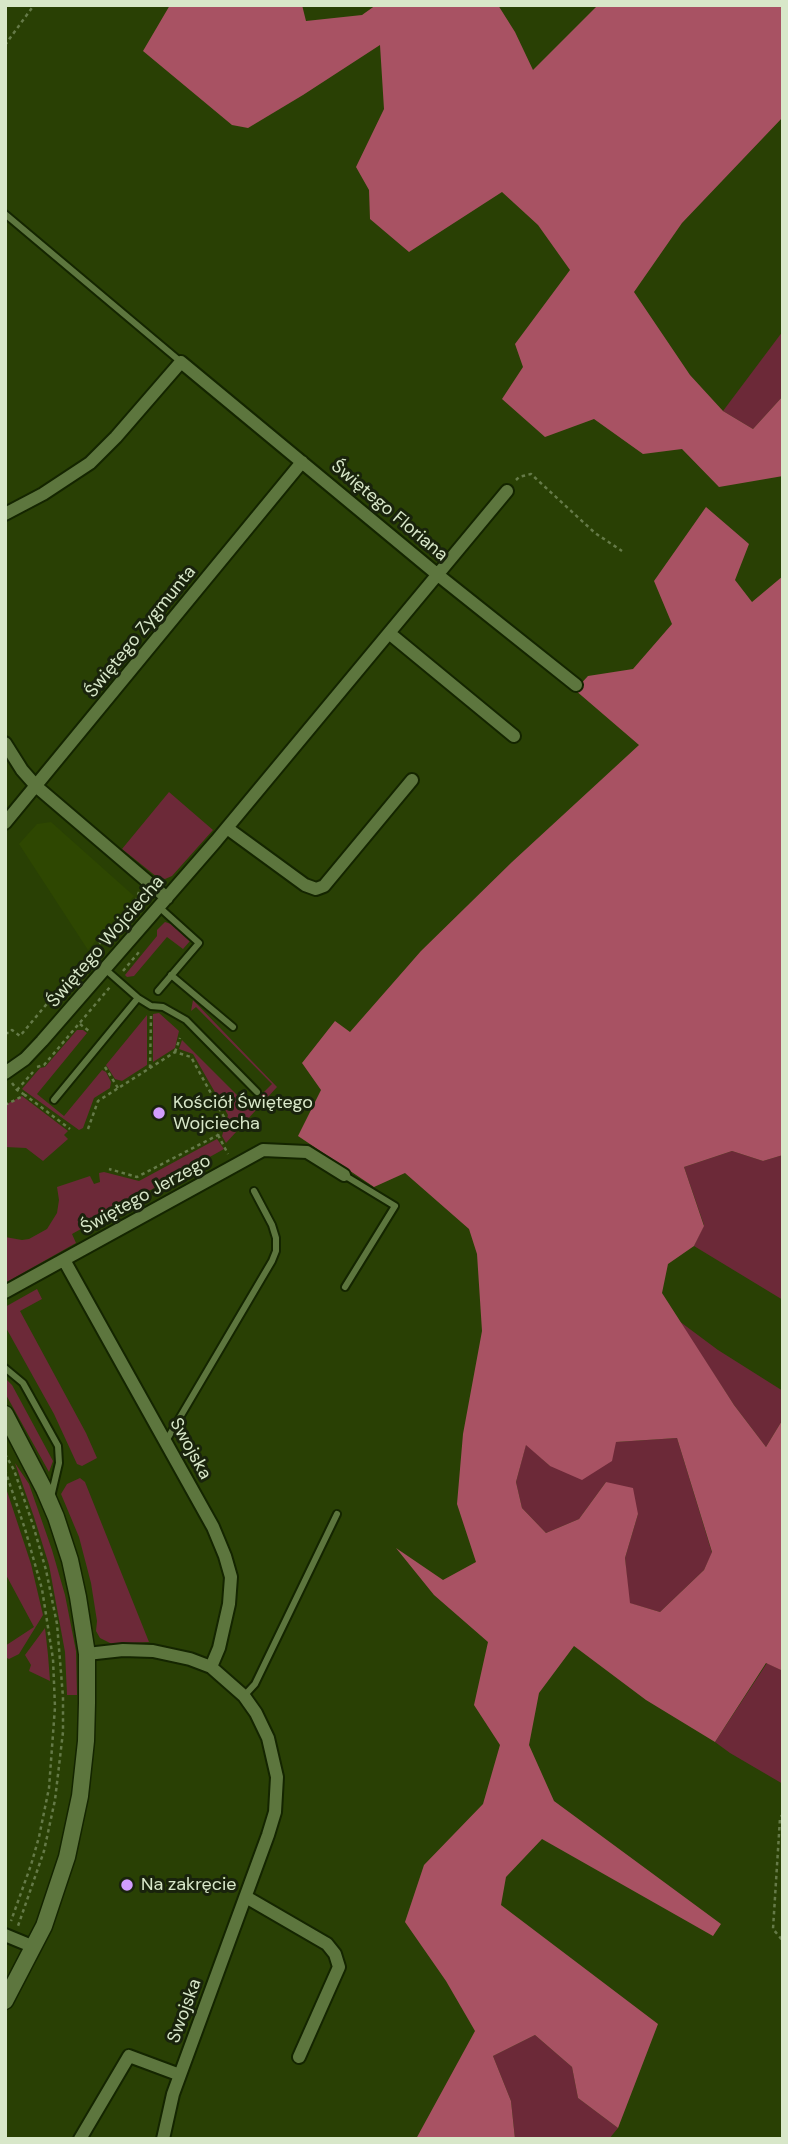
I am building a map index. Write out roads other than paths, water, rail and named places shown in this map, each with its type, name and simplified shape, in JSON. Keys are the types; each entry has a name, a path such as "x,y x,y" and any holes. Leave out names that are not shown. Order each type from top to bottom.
{"street":[{"name":"Świętego Floriana","path":"181,362 438,575 576,685"},
{"path":"5,514 43,494 90,463 181,362"},
{"name":"Świętego Zygmunta","path":"5,823 302,462"},
{"name":"Świętego Wojciecha","path":"8,1078 227,828 507,491"},
{"path":"389,633 514,736"},
{"path":"5,743 22,770 37,787 163,902"},
{"path":"227,828 305,885 316,889 324,886 412,780"},
{"name":"Świętego Jerzego","path":"5,1292 263,1150 307,1152 344,1175"},
{"name":"Swojska","path":"64,1260 213,1527 231,1577 229,1604 219,1648 211,1667"},
{"path":"5,1414 50,1502 70,1560 87,1654 87,1726 78,1809 61,1878 34,1947 5,2001"},
{"name":"Swojska","path":"87,1654 123,1650 153,1651 190,1659 211,1667 244,1696 256,1713 268,1738 276,1777 275,1812 247,1897 173,2094 163,2139"},
{"path":"247,1897 327,1944 335,1954 339,1967 299,2057"},
{"path":"9,1933 34,1947"},
{"path":"80,2139 129,2056 180,2075"}],"lane":[{"name":"Świętego Floriana","path":"5,214 181,362"},
{"path":"158,991 199,943 163,902"},
{"path":"105,969 138,998 151,1006 163,1007 186,1020 257,1092"},
{"path":"171,975 233,1027"},
{"path":"54,1100 138,998"},
{"path":"344,1175 395,1206 345,1287"},
{"path":"166,1441 276,1251 272,1225 254,1191"},
{"path":"5,1368 23,1383 58,1447 59,1463 50,1502"},
{"path":"244,1696 255,1684 337,1514"}],"place":[{"name":"Kościół Świętego Wojciecha","path":"159,1113"},
{"name":"Na zakręcie","path":"127,1885"}]}
